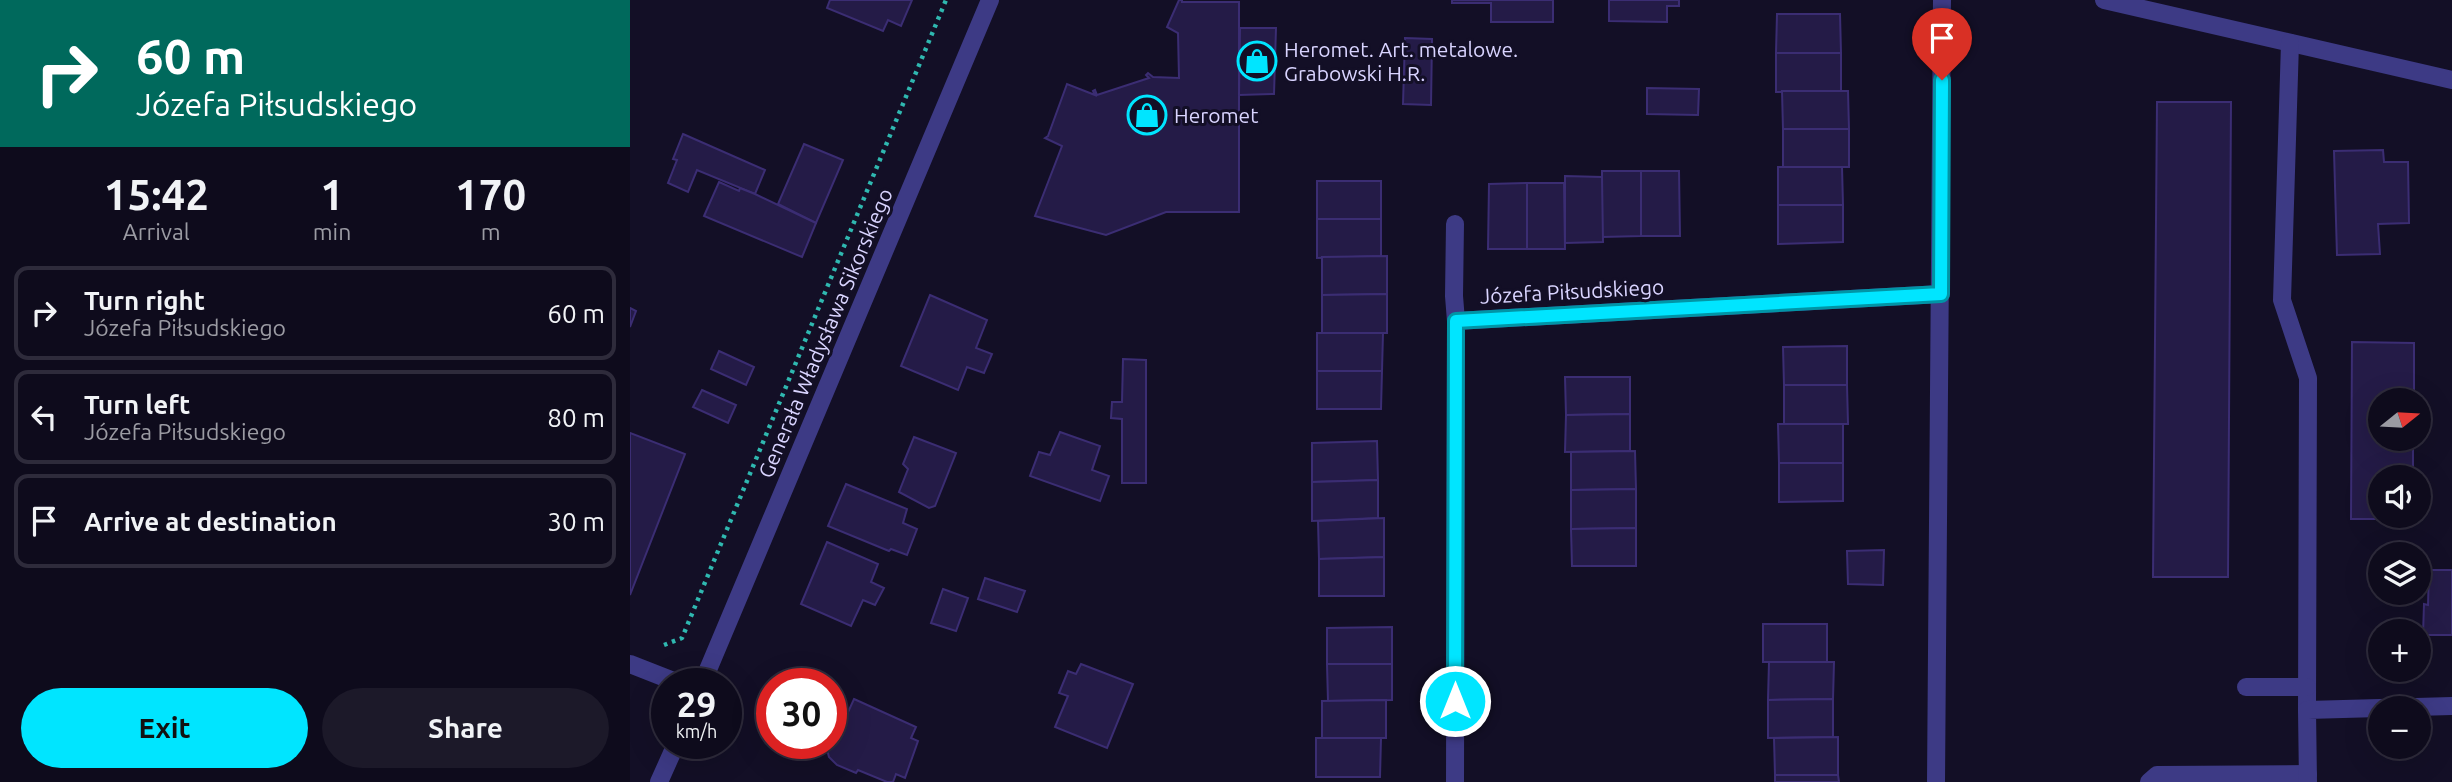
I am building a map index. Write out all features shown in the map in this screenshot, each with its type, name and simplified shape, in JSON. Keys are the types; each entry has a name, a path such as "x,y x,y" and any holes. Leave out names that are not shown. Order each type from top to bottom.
{"street":[{"name":"Generała Władysława Sikorskiego","path":"709,668 990,0"},
{"path":"1936,782 1942,0"},
{"path":"2104,0 2452,80"},
{"path":"2149,782 2157,775 2308,778 2308,378 2282,300 2290,43"},
{"path":"1455,224 1456,321"},
{"name":"Józefa Piłsudskiego","path":"1455,782 1456,321 1941,294"},
{"path":"2246,687 2307,687"},
{"path":"2307,710 2452,706"},
{"path":"659,782 669,759"}],"path":[{"path":"635,666 647,651 682,638 946,0"}],"building":[{"path":"830,0 912,0 901,26 888,20 883,31 827,8"},
{"name":"Heromet","path":"1179,0 1239,2 1239,212 1166,212 1106,235 1035,216 1062,146 1045,138 1067,84 1095,95 1095,90 1097,95 1149,78 1146,75 1148,73 1153,77 1179,78 1178,33 1167,27"},
{"path":"1452,0 1553,0 1553,22 1491,22 1491,3 1452,3"},
{"path":"1609,0 1679,0 1679,6 1667,6 1667,22 1609,21"},
{"path":"1777,14 1840,14 1841,53 1776,53"},
{"name":"Heromet. Art. metalowe. Grabowski H.R.","path":"1240,28 1276,28 1274,94 1239,95"},
{"path":"1405,38 1432,39 1431,105 1403,104"},
{"path":"1776,53 1841,53 1841,91 1776,92"},
{"path":"1647,88 1699,89 1698,115 1647,114"},
{"path":"1782,91 1848,91 1849,129 1783,129"},
{"path":"2157,102 2231,102 2228,577 2153,577"},
{"path":"1783,129 1849,129 1849,167 1783,167"},
{"path":"683,134 765,170 755,194 697,170 688,192 668,183 677,160 673,159"},
{"path":"804,144 843,160 816,223 778,204"},
{"path":"2383,150 2384,162 2408,162 2409,223 2378,224 2380,254 2337,255 2334,151"},
{"path":"1778,167 1842,167 1843,205 1778,205"},
{"path":"1602,171 1641,171 1641,236 1602,237"},
{"path":"1641,171 1679,171 1680,236 1641,236"},
{"path":"1565,176 1602,177 1603,242 1565,243"},
{"path":"1317,181 1381,181 1381,219 1317,219"},
{"path":"719,182 739,191 740,188 755,194 816,223 802,257 704,216"},
{"path":"1527,183 1527,249 1488,249 1489,184"},
{"path":"1527,183 1564,183 1565,249 1527,249"},
{"path":"1778,205 1843,205 1843,242 1778,244"},
{"path":"1317,219 1381,219 1381,256 1317,258"},
{"path":"1387,256 1387,294 1322,295 1322,257"},
{"path":"1387,294 1387,333 1322,333 1322,295"},
{"path":"930,295 987,320 976,348 992,354 984,373 967,367 958,390 901,366"},
{"path":"630,308 636,311 630,327"},
{"path":"1317,333 1383,333 1382,371 1317,371"},
{"path":"2352,342 2414,343 2414,388 2368,388 2368,452 2413,452 2413,465 2368,465 2368,519 2351,519"},
{"path":"1847,346 1847,385 1784,385 1783,347"},
{"path":"719,351 754,367 746,385 711,369"},
{"path":"1123,359 1146,360 1146,483 1122,483 1122,419 1111,418 1112,402 1122,402"},
{"path":"1317,371 1382,371 1381,409 1317,409"},
{"path":"1565,377 1630,377 1630,414 1566,415"},
{"path":"1784,385 1847,385 1848,424 1784,424"},
{"path":"702,390 736,405 728,423 693,407"},
{"path":"1630,414 1630,451 1565,452 1566,415"},
{"path":"1778,424 1843,424 1843,463 1779,463"},
{"path":"1060,432 1100,446 1092,470 1109,476 1100,501 1030,476 1039,452 1050,455"},
{"path":"630,433 685,454 630,595"},
{"path":"914,437 956,453 935,506 929,508 899,492 908,469 903,464"},
{"path":"1377,441 1378,480 1312,482 1312,443"},
{"path":"1635,451 1636,489 1571,490 1571,452"},
{"path":"1779,463 1843,463 1843,501 1779,502"},
{"path":"1378,480 1378,518 1312,521 1312,482"},
{"path":"846,484 907,509 903,523 917,529 907,555 891,549 889,551 828,526"},
{"path":"1636,489 1636,528 1571,529 1571,490"},
{"path":"1384,518 1384,557 1319,559 1318,521"},
{"path":"1636,528 1636,566 1572,566 1571,529"},
{"path":"827,542 878,564 871,582 884,588 875,605 863,600 851,626 801,604"},
{"path":"1884,550 1883,585 1848,584 1847,551"},
{"path":"1384,557 1384,596 1319,596 1319,559"},
{"path":"2431,570 2452,570 2452,635 2431,635 2431,619 2424,619 2424,605 2431,605"},
{"path":"985,578 1025,591 1017,612 978,599"},
{"path":"943,589 968,598 956,631 931,623"},
{"path":"1763,624 1827,624 1827,662 1763,662"},
{"path":"1392,627 1392,664 1327,664 1327,628"},
{"path":"1769,662 1834,662 1833,699 1768,700"},
{"path":"1081,664 1133,684 1107,748 1055,727 1068,696 1059,693 1068,671 1076,674"},
{"path":"1327,664 1392,664 1392,700 1328,701"},
{"path":"854,699 916,727 911,738 918,741 905,778 896,774 893,782 887,782 858,770 856,773 837,765 831,759 847,759 847,714"},
{"path":"1833,699 1833,737 1768,738 1768,700"},
{"path":"1386,700 1386,738 1322,738 1322,701"},
{"path":"1838,737 1838,775 1775,775 1774,738"},
{"path":"1316,738 1381,738 1380,777 1316,777"},
{"path":"1775,775 1838,775 1839,782 1775,782"}],"place":[{"name":"Heromet. Art. metalowe. Grabowski H.R.","path":"1257,61"},
{"name":"Heromet","path":"1147,115"}],"route":[{"path":"1455,701 1456,321 1941,294 1942,80"}]}
